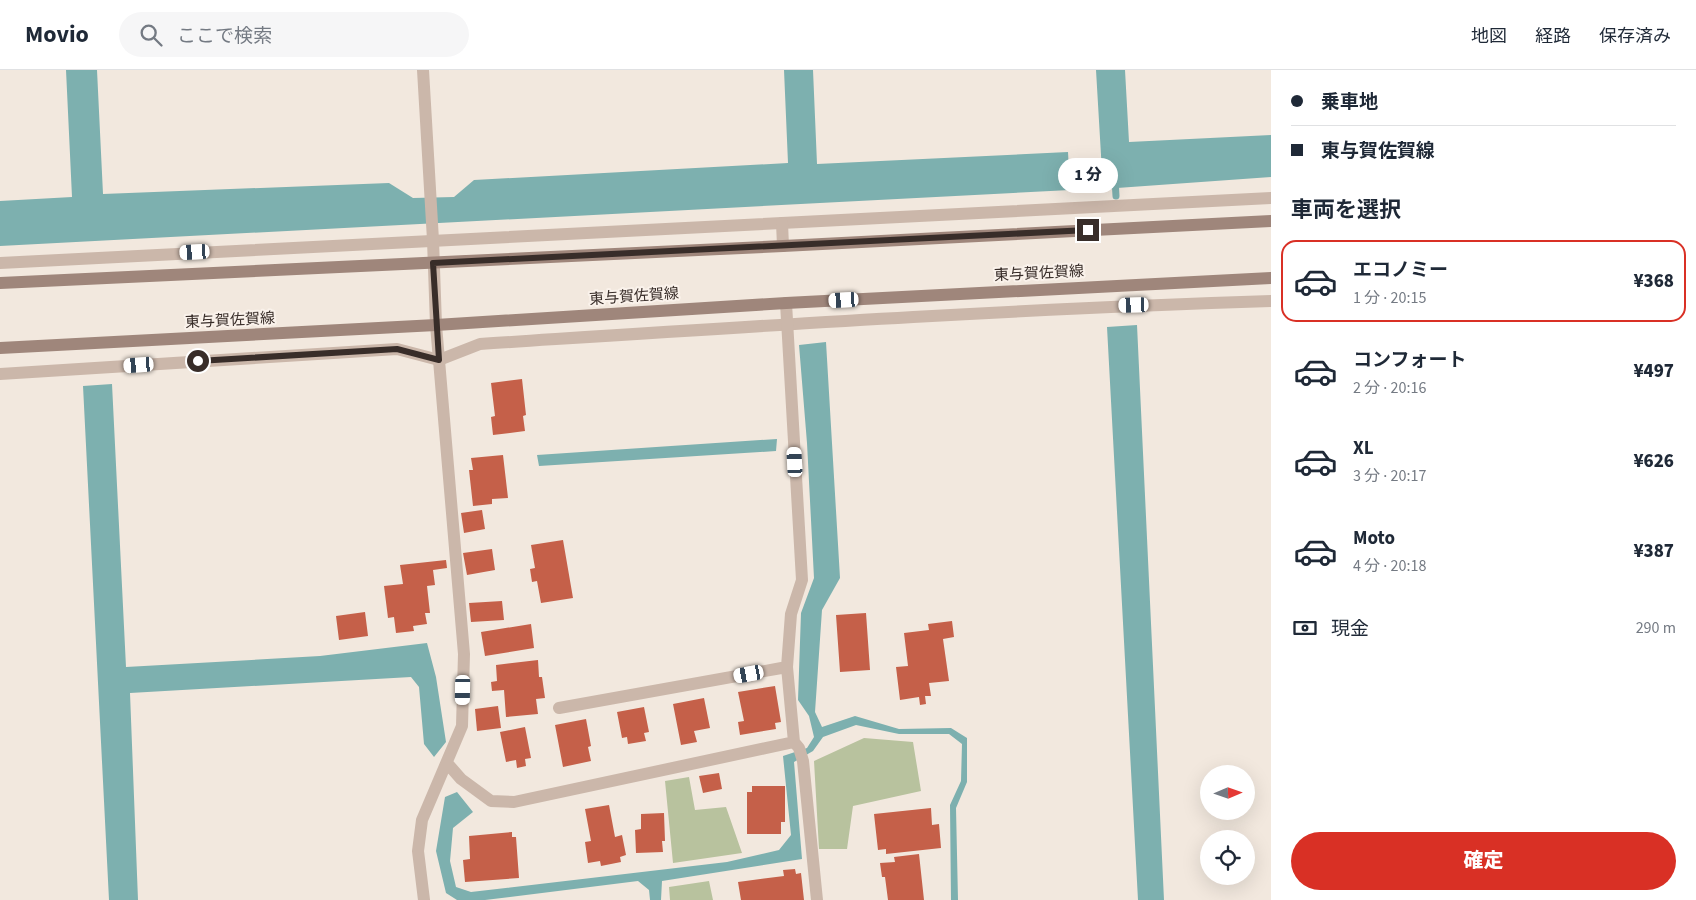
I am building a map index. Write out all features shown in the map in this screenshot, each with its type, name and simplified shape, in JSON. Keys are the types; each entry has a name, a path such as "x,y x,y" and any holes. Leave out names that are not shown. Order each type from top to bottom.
{"main road":[{"path":"0,283 1271,221"},
{"name":"東与賀佐賀線","path":"0,348 436,325 786,303 1271,278"}],"street":[{"path":"423,70 436,325 464,654 462,726 422,820 418,851 424,900"},
{"path":"0,263 1271,198"},
{"path":"782,223 783,246"},
{"path":"0,374 397,349 439,360 480,344 1094,307 1271,301"},
{"path":"786,303 802,580 791,614 787,667 796,745 803,762 817,900"},
{"path":"559,708 787,667"},
{"path":"447,762 461,779 491,801 514,802 796,745"}],"green space":[{"path":"864,738 913,742 921,791 853,806 847,849 819,849 814,761"},
{"path":"689,777 695,810 726,807 742,853 673,863 665,781"},
{"path":"709,881 713,900 670,900 669,887"}],"water":[{"path":"66,70 97,70 103,194 389,183 413,198 454,197 474,180 788,163 784,70 813,70 817,164 1068,152 1070,190 0,246 0,201 72,197"},
{"path":"1096,70 1125,70 1129,142 1271,135 1271,177 1103,189"},
{"path":"1137,325 1164,900 1138,900 1107,327"},
{"path":"826,342 840,578 822,610 815,712 822,727 855,716 899,729 951,728 967,738 967,782 956,808 958,900 951,900 950,805 961,781 962,744 949,734 899,734 856,725 823,737 813,751 794,762 802,859 662,881 661,900 650,900 649,890 638,881 485,900 457,900 446,893 436,851 445,797 457,792 473,812 453,828 450,861 456,887 471,892 727,862 779,850 791,835 783,756 807,748 814,737 809,716 798,700 801,613 814,578 807,443 799,345"},
{"path":"112,384 126,667 320,656 427,643 436,677 446,742 434,757 424,744 419,687 411,677 130,693 138,900 109,900 83,386"},
{"path":"777,439 776,451 539,466 537,455"}],"building":[{"path":"522,379 526,415 523,416 525,431 493,435 491,417 495,416 491,383"},
{"path":"503,455 508,498 492,499 492,504 473,506 469,470 473,470 471,458"},
{"path":"482,510 485,529 464,533 461,513"},
{"path":"563,540 573,598 541,603 537,581 532,582 530,569 535,568 531,545"},
{"path":"492,549 495,570 467,575 463,553"},
{"path":"446,560 447,568 433,570 435,585 427,586 430,613 425,613 427,624 413,626 414,631 396,633 394,617 388,618 384,586 403,584 400,565"},
{"path":"502,601 504,620 471,622 469,603"},
{"path":"365,612 368,636 339,640 336,616"},
{"path":"866,613 870,670 840,672 836,615"},
{"path":"952,621 954,637 943,639 949,681 929,683 931,696 925,696 926,704 920,705 919,697 900,700 896,667 908,666 904,633 929,630 928,624"},
{"path":"531,624 534,648 485,656 481,632"},
{"path":"538,660 539,677 542,677 545,698 536,699 538,714 506,717 504,690 492,691 491,682 497,681 496,665"},
{"path":"775,686 781,722 775,723 776,729 740,735 738,722 744,721 738,692"},
{"path":"704,698 710,728 694,731 697,742 681,745 673,704"},
{"path":"498,706 501,728 477,731 475,709"},
{"path":"644,707 649,732 644,733 646,741 628,744 627,737 622,738 617,712"},
{"path":"586,719 591,746 588,747 591,761 563,767 555,725"},
{"path":"525,727 531,758 525,759 526,766 517,768 516,760 506,762 500,732"},
{"path":"719,773 722,789 703,793 699,776"},
{"path":"752,786 785,786 785,822 781,822 781,834 747,834 747,792 752,792"},
{"path":"609,805 615,837 622,835 626,855 620,857 621,862 601,866 600,861 588,863 585,842 591,841 585,809"},
{"path":"931,808 932,825 939,824 941,848 886,854 886,849 878,850 874,814"},
{"path":"664,813 665,841 662,841 663,852 636,853 635,830 641,829 641,814"},
{"path":"512,832 512,837 516,837 519,878 465,882 463,860 470,859 469,836"},
{"path":"919,854 924,900 888,900 885,877 882,877 880,863 895,862 894,857"},
{"path":"795,869 796,874 801,873 804,900 741,900 738,882 784,876 783,870"}],"waterway":[{"path":"1115,179 1116,196"}],"route":[{"path":"198,361 397,349 439,360 433,263 1088,230"}]}
